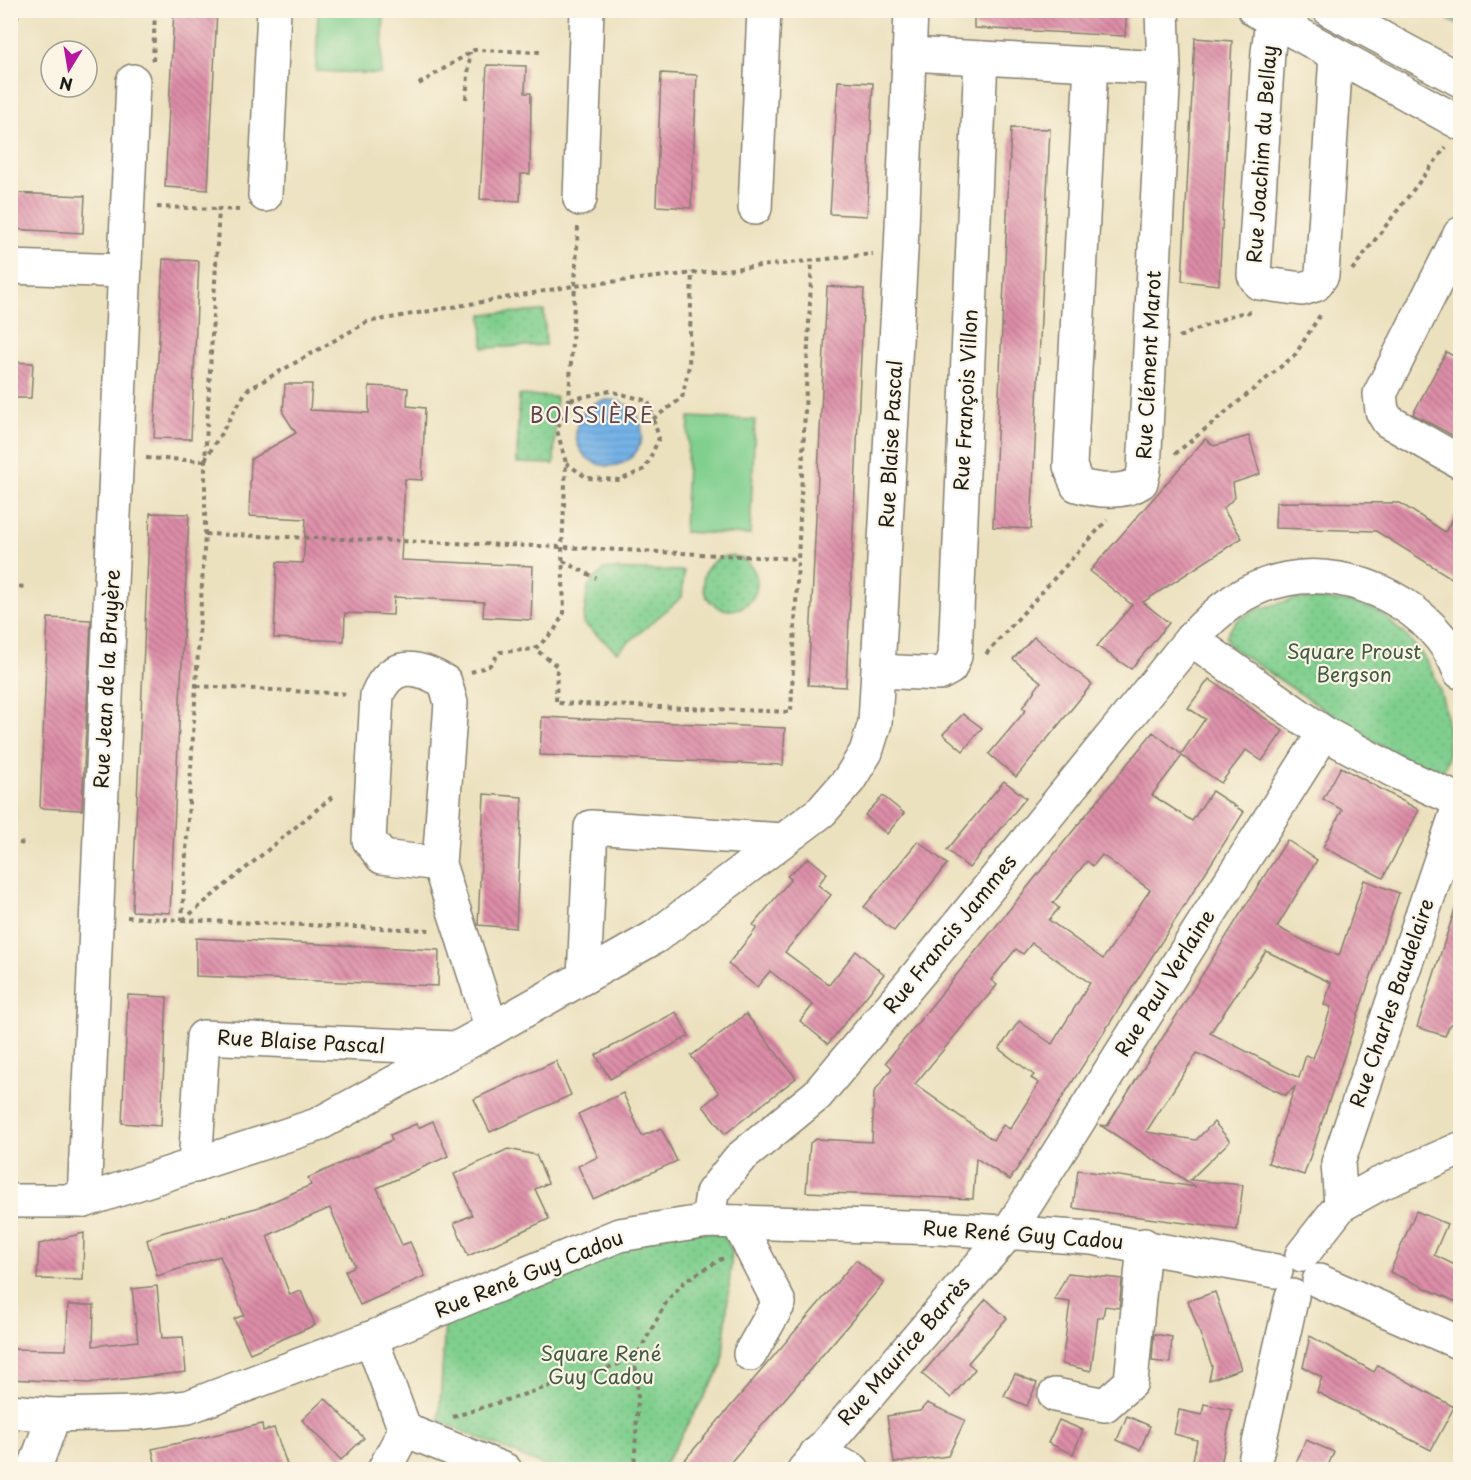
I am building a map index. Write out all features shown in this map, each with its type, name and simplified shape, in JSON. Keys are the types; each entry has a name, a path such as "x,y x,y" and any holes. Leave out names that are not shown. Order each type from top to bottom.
{"street":[{"path":"265,195 274,10"},
{"path":"580,199 587,10"},
{"path":"755,208 764,10"},
{"name":"Rue Blaise Pascal","path":"10,1201 84,1201 317,1125 655,937 822,811 837,796 866,752 875,723 901,251 911,10"},
{"name":"Rue Clément Marot","path":"1092,64 1070,466 1077,484 1088,488 1130,490 1141,482 1144,470 1164,68 1162,10"},
{"path":"1330,10 1461,80"},
{"path":"1264,15 1336,55 1456,131"},
{"name":"Rue Joachim du Bellay","path":"1264,15 1268,51 1254,275 1259,284 1302,289 1316,285 1322,275 1336,55"},
{"path":"909,54 1164,68"},
{"name":"Rue François Villon","path":"879,671 939,674 950,668 955,656 981,58"},
{"name":"Rue Jean de la Bruyère","path":"84,1201 133,81"},
{"path":"1461,234 1380,394 1382,411 1388,421 1461,462"},
{"path":"10,267 124,271"},
{"name":"Rue Francis Jammes","path":"732,1228 712,1193 740,1159 817,1095 1191,639 1220,608 1256,589 1288,579 1323,578 1351,582 1378,590 1419,614 1455,657 1461,672"},
{"path":"1191,639 1324,733 1396,772 1461,802"},
{"path":"439,864 382,857 373,849 369,840 376,695 384,678 399,670 428,671 445,682 451,703 439,864 492,1029"},
{"name":"Rue Paul Verlaine","path":"1007,1234 1324,733"},
{"name":"Rue Charles Baudelaire","path":"1341,1205 1338,1162 1461,802"},
{"path":"584,977 591,827 782,840"},
{"name":"Rue Blaise Pascal","path":"195,1166 203,1037 455,1048"},
{"path":"1253,1470 1297,1276 1341,1205 1377,1185 1461,1149"},
{"path":"732,1228 779,1303 750,1354"},
{"name":"Rue René Guy Cadou","path":"10,1412 54,1415 136,1413 188,1407 371,1338 619,1235 732,1228 940,1228 1092,1238 1143,1245 1297,1276 1461,1343"},
{"name":"Rue Maurice Barrès","path":"810,1462 1007,1234"},
{"path":"1055,1395 1105,1405 1131,1382 1143,1245"},
{"path":"371,1338 405,1430 505,1470"},
{"path":"34,1470 54,1415"},
{"path":"384,1470 405,1430"},
{"path":"810,1462 853,1470"}],"path":[{"path":"10,26 22,10"},
{"path":"133,81 152,81 155,10"},
{"path":"419,84 474,50 542,52"},
{"path":"466,99 471,52"},
{"path":"1347,277 1456,131"},
{"path":"127,206 264,211 265,195"},
{"path":"535,650 554,631 564,613 562,547 566,463 557,430 569,400 573,286 580,199"},
{"path":"182,920 206,534 205,461 219,209"},
{"path":"205,461 247,390 367,322 573,286 901,251"},
{"path":"445,682 489,666 500,652 535,650 557,666 556,703 791,712 812,259"},
{"path":"653,419 682,398 689,366 692,272"},
{"path":"1150,350 1235,314 1258,312"},
{"path":"566,463 587,478 620,480 645,469 659,438 648,401 610,391 569,400"},
{"path":"116,457 205,461"},
{"path":"206,534 562,547 798,559"},
{"path":"562,560 596,578"},
{"path":"10,586 26,586"},
{"path":"197,686 376,695"},
{"path":"182,920 332,797"},
{"path":"10,842 28,843"},
{"path":"96,915 440,930"},
{"path":"634,1470 638,1397 635,1359 667,1301 732,1228"},
{"path":"450,1418 635,1359"}],"green space":[{"path":"318,11 384,11 381,74 316,71"},
{"path":"1432,11 1460,11 1460,26"},
{"path":"544,311 546,345 483,348 482,314"},
{"path":"519,395 556,397 554,464 517,463"},
{"path":"689,417 755,420 750,535 684,532"},
{"path":"730,556 740,558 749,564 755,573 757,583 755,593 749,602 740,608 730,610 720,608 711,602 705,593 703,583 705,573 711,564 720,558"},
{"path":"604,569 684,571 682,597 617,652 583,623 588,586"},
{"name":"Square Proust Bergson","path":"1295,599 1347,602 1377,611 1419,650 1435,679 1445,710 1448,756 1445,767 1439,774 1426,771 1361,734 1231,647 1226,637 1237,621 1265,607"},
{"name":"Square René Guy Cadou","path":"648,1230 724,1233 732,1252 722,1366 662,1469 551,1469 439,1421 445,1323"}],"water":[{"path":"609,400 621,403 632,410 639,421 642,433 639,445 632,456 621,463 609,466 597,463 586,456 579,445 576,433 579,421 586,410 597,403"}],"building":[{"path":"174,10 217,10 208,190 165,187"},
{"path":"974,10 1127,10 1125,36 974,28"},
{"path":"1195,38 1232,41 1219,285 1182,281"},
{"path":"487,65 526,66 525,93 531,93 530,174 521,174 520,201 480,199"},
{"path":"661,73 697,75 691,208 656,206"},
{"path":"838,81 873,83 867,216 830,214"},
{"path":"1011,128 1050,129 1031,529 993,527"},
{"path":"10,193 85,196 83,233 10,229"},
{"path":"163,259 199,261 191,439 154,438"},
{"path":"827,286 864,289 846,687 808,685"},
{"path":"1446,352 1461,360 1461,440 1413,414"},
{"path":"10,362 33,363 31,398 10,398"},
{"path":"285,384 312,384 310,410 369,413 369,386 408,388 407,406 425,408 422,480 405,479 401,560 533,566 531,620 483,617 484,602 394,597 393,615 345,613 344,641 274,638 277,562 303,563 306,519 249,516 251,459 296,433 283,413"},
{"path":"1249,436 1260,474 1233,483 1235,497 1223,509 1242,538 1143,602 1169,623 1131,669 1097,646 1132,605 1090,571 1205,439 1214,446"},
{"path":"1276,502 1400,503 1445,532 1461,505 1461,584 1376,531 1275,528"},
{"path":"150,513 189,514 170,913 132,911"},
{"path":"48,618 91,620 82,810 40,808"},
{"path":"1034,637 1092,684 1016,777 989,754 1026,710 1022,708 1041,682 1013,659"},
{"path":"1209,679 1283,731 1262,761 1246,750 1221,783 1182,756 1152,795 1192,821 1212,791 1244,812 1010,1180 976,1158 973,1199 806,1192 810,1143 816,1139 872,1142 874,1092 892,1068 886,1062 1153,732 1181,754 1205,719 1188,708","holes":["1102,855 1150,890 1103,959 1049,920 1059,908 1053,903 1087,861 1093,866","1032,943 1090,983 1052,1044 1019,1021 999,1049 1034,1075 1031,1078 1039,1083 1010,1129 1003,1125 993,1140 915,1084 997,985 991,980 1016,949 1023,954"]},
{"path":"963,714 982,728 963,751 943,734"},
{"path":"542,717 785,728 783,765 540,755"},
{"path":"1341,767 1419,810 1383,878 1323,847 1342,810 1323,799"},
{"path":"1004,781 1026,798 969,868 947,850"},
{"path":"484,794 522,797 516,928 478,925"},
{"path":"883,796 904,813 887,834 865,815"},
{"path":"1287,840 1317,860 1277,927 1306,942 1339,956 1364,880 1399,893 1304,1175 1268,1163 1295,1087 1285,1095 1197,1053 1146,1132 1196,1140 1214,1122 1230,1141 1190,1180 1243,1185 1237,1230 1073,1208 1078,1170 1196,1187 1100,1125 1107,1126","holes":["1266,951 1331,983 1324,1005 1331,1007 1323,1033 1313,1058 1306,1055 1299,1078 1210,1033"]},
{"path":"918,841 947,864 894,931 864,907"},
{"path":"809,858 827,873 818,885 831,895 785,952 829,985 856,951 884,974 828,1044 800,1021 813,1005 770,971 757,987 728,964 757,928 753,925 791,879 787,876"},
{"path":"1457,903 1461,904 1461,1014 1457,1025 1450,1024 1445,1036 1417,1027"},
{"path":"196,938 439,950 438,986 196,976"},
{"path":"128,995 167,997 161,1126 122,1123"},
{"path":"676,1012 689,1036 610,1079 596,1055"},
{"path":"746,1014 796,1078 725,1134 703,1106 719,1093 691,1056"},
{"path":"556,1061 571,1095 490,1132 474,1099"},
{"path":"623,1093 642,1136 661,1128 677,1161 593,1199 578,1166 598,1157 578,1114"},
{"path":"433,1121 448,1156 377,1188 402,1245 410,1242 425,1276 360,1305 345,1271 355,1266 330,1208 297,1222 267,1236 290,1295 301,1291 315,1325 250,1353 234,1319 244,1315 220,1256 157,1276 147,1240 161,1233 260,1207 311,1185 308,1178 392,1140 390,1135 416,1124 418,1128"},
{"path":"508,1149 536,1155 548,1183 535,1189 549,1219 468,1256 454,1223 472,1215 454,1174"},
{"path":"1416,1211 1447,1224 1434,1255 1461,1268 1461,1304 1390,1272"},
{"path":"84,1233 83,1280 37,1279 39,1244"},
{"path":"856,1260 884,1283 724,1470 676,1470"},
{"path":"1068,1273 1122,1279 1119,1308 1105,1306 1103,1317 1098,1317 1091,1371 1062,1364 1070,1302 1054,1300"},
{"path":"157,1286 162,1338 183,1337 186,1372 88,1383 10,1379 10,1349 66,1350 68,1305 94,1305 93,1346 138,1341 132,1289"},
{"path":"1215,1292 1241,1369 1209,1380 1212,1366 1188,1301"},
{"path":"986,1299 1007,1318 968,1363 975,1369 951,1398 922,1374"},
{"path":"1154,1334 1172,1337 1170,1363 1152,1361"},
{"path":"1310,1336 1374,1372 1378,1365 1454,1407 1431,1450 1317,1392 1322,1377 1303,1367"},
{"path":"1015,1374 1037,1383 1027,1406 1004,1396"},
{"path":"325,1398 364,1438 341,1460 302,1420"},
{"path":"927,1403 965,1420 948,1456 894,1463 887,1416 920,1411"},
{"path":"1204,1404 1232,1410 1220,1470 1191,1470 1197,1440 1174,1434 1179,1410 1202,1415"},
{"path":"1127,1416 1150,1426 1140,1450 1117,1440"},
{"path":"1059,1420 1083,1430 1073,1454 1048,1443"},
{"path":"262,1424 263,1431 274,1428 289,1470 157,1470 152,1449"},
{"path":"1306,1440 1334,1452 1326,1470 1307,1470 1295,1465"}],"district":[{"name":"BOISSIÈRE","path":"592,416"}]}
